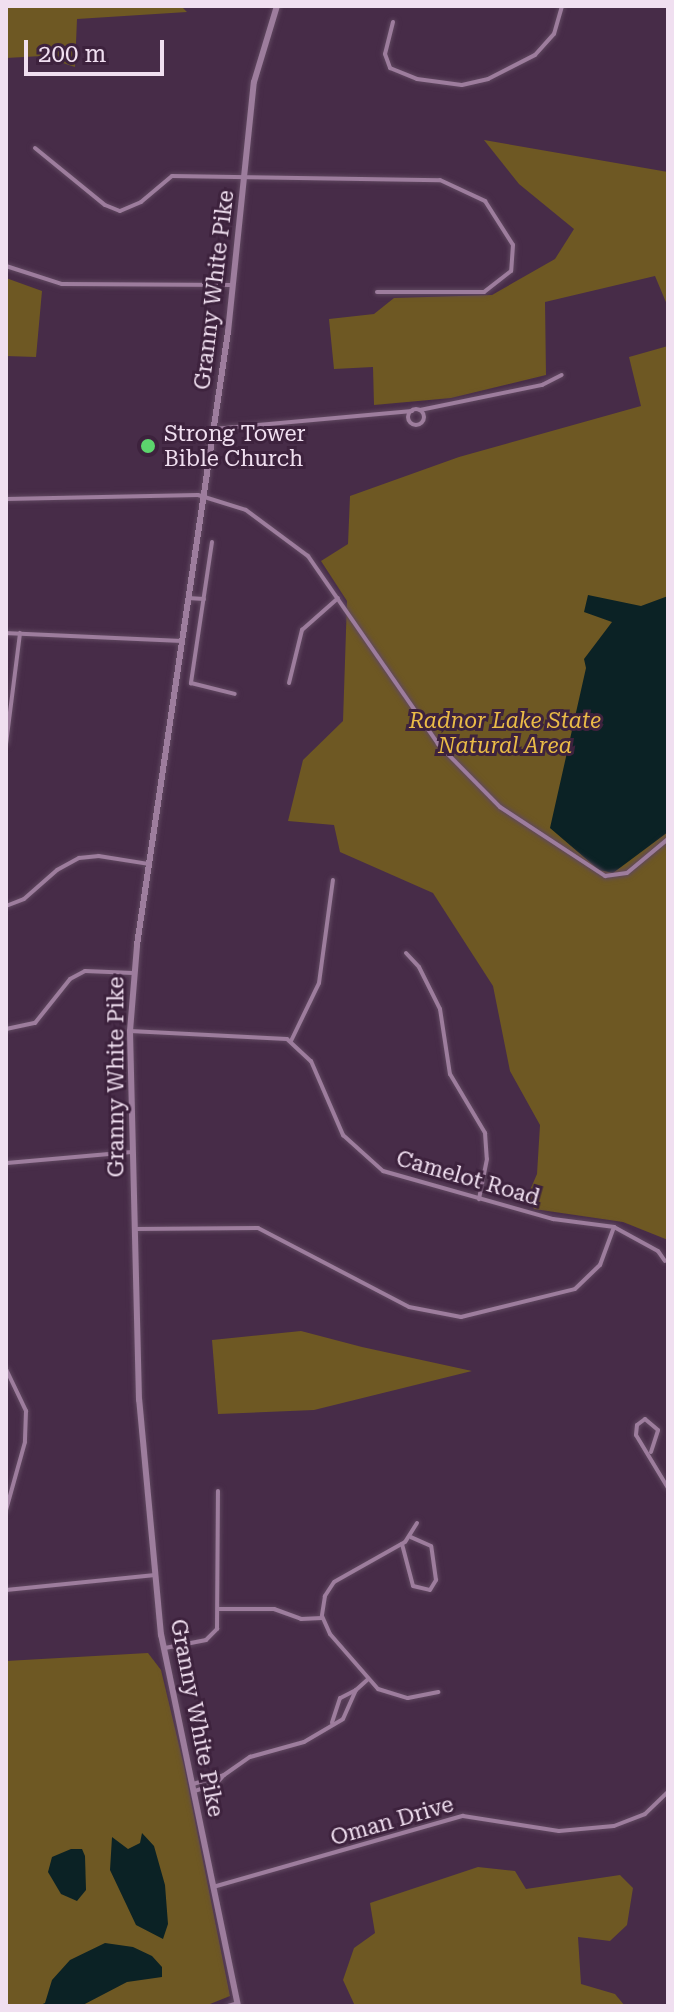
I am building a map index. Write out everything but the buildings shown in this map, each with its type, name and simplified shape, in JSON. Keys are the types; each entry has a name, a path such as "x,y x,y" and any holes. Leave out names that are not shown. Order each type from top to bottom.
{"main road":[{"name":"Granny White Pike","path":"238,2005 162,1648 139,1400 130,1031 133,973 233,285 255,76 277,6"}],"street":[{"path":"393,22 385,51 390,68 424,81 462,85 488,79 535,55 554,34 562,6"},
{"path":"35,148 105,205 120,211 141,202 172,176 245,180 448,182 487,203 513,245 511,271 484,292 377,292"},
{"path":"6,266 62,284 233,285"},
{"path":"214,429 420,410 542,385 562,375"},
{"path":"412,411 408,420 416,425 424,420 420,410"},
{"path":"6,499 204,496 246,510 283,533 308,556 438,744 500,807 605,876 624,874 668,839"},
{"path":"212,542 191,683 235,694"},
{"path":"188,598 204,599"},
{"path":"289,683 302,630 338,598"},
{"path":"6,633 180,641"},
{"path":"6,744 20,633"},
{"path":"6,906 79,858 99,856 149,864"},
{"path":"130,1031 291,1041 319,983 333,880"},
{"path":"406,953 433,993 443,1022 447,1068 485,1133 487,1159 479,1199"},
{"path":"6,1029 35,1023 70,979 85,971 133,973"},
{"name":"Camelot Road","path":"291,1041 311,1061 336,1123 363,1157 401,1179 556,1220 614,1227 658,1251 665,1261"},
{"path":"6,1163 133,1152"},
{"path":"135,1229 258,1228 404,1305 461,1317 575,1289 602,1262 614,1227"},
{"path":"6,1369 26,1411 25,1442 6,1510"},
{"path":"651,1452 658,1430 645,1419 636,1433 651,1452 668,1488"},
{"path":"162,1648 210,1638 218,1627 218,1491"},
{"path":"417,1523 402,1544 334,1582 324,1599 323,1618 367,1680 399,1697 438,1692"},
{"path":"402,1544 413,1586 430,1590 436,1580 431,1546 410,1536"},
{"path":"6,1590 155,1575"},
{"path":"219,1609 274,1609 301,1619 323,1618"},
{"path":"332,1723 340,1698 367,1680"},
{"path":"191,1788 224,1775 253,1755 308,1740 348,1715 356,1690"},
{"name":"Oman Drive","path":"213,1887 463,1816 559,1831 614,1826 645,1814 668,1792"},
{"path":"228,2006 238,2005"}],"green space":[{"path":"6,6 181,6 187,12 77,19 75,67 42,56 6,58"},
{"path":"484,140 668,172 668,307 655,276 545,302 546,375 451,398 374,405 373,367 334,369 329,319 374,314 394,298 492,295 555,259 574,229 519,184"},
{"path":"6,278 42,291 36,357 6,356"},
{"name":"Radnor Lake State Natural Area","path":"668,346 668,1240 623,1222 534,1209 527,1197 537,1174 540,1125 510,1071 493,986 433,893 340,852 334,825 288,821 303,760 343,721 347,601 321,561 348,544 350,496 459,457 641,406 629,357"},
{"path":"301,1331 472,1371 314,1410 218,1414 212,1340"},
{"path":"148,1653 161,1670 184,1766 230,1996 205,2006 6,2006 6,1661"},
{"path":"478,1867 515,1871 526,1889 620,1875 633,1888 627,1925 610,1941 578,1937 581,1984 615,1994 625,2006 355,2006 343,1980 354,1948 375,1933 370,1903"}],"shaded area":[{"path":"588,595 641,606 668,596 668,832 613,873 599,870 550,828 586,668 584,659 612,622 584,612"},
{"path":"142,1833 154,1846 165,1885 168,1924 163,1939 136,1925 110,1870 112,1837 128,1849 140,1843"},
{"path":"71,1849 82,1849 85,1856 86,1890 77,1901 61,1894 48,1872 52,1857"},
{"path":"105,1943 133,1947 152,1956 162,1967 162,1977 127,1982 81,2006 38,2006 45,2003 52,1980 70,1960"}],"place":[{"name":"Strong Tower Bible Church","path":"148,446"}]}
